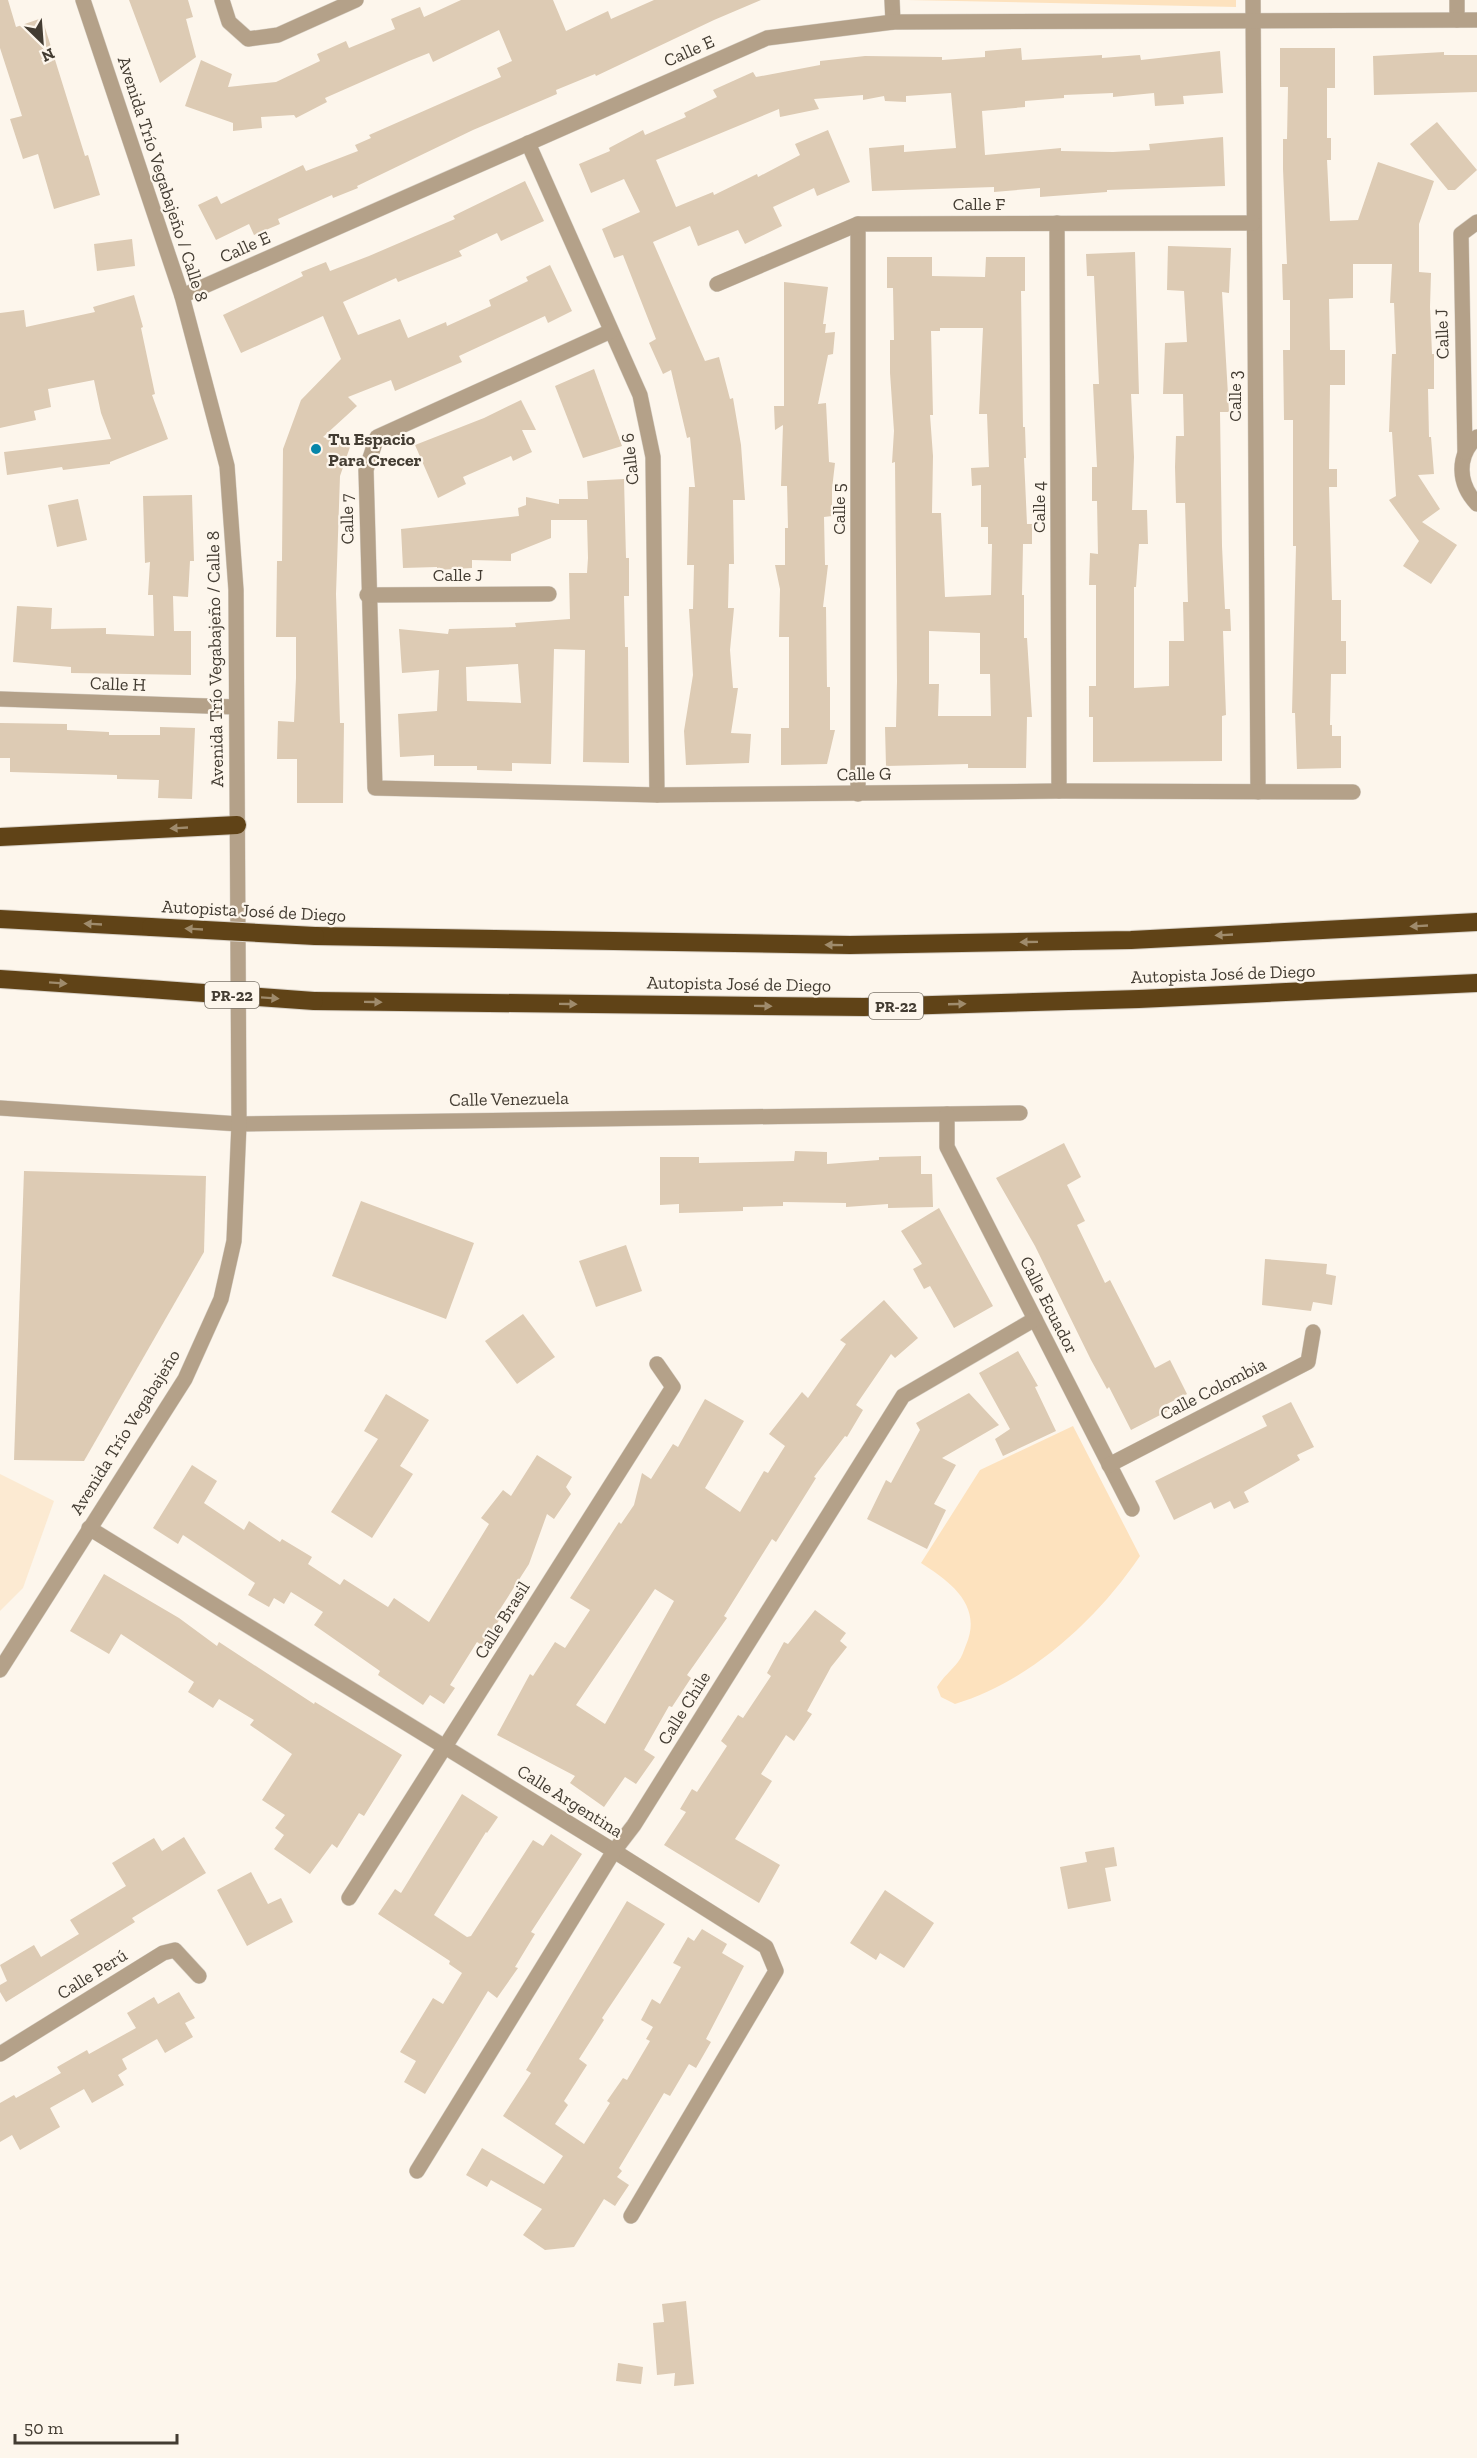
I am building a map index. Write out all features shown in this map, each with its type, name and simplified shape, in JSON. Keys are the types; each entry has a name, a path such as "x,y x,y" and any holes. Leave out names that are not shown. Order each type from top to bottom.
{"highway":[{"path":"0,837 237,825"},
{"name":"Autopista José de Diego","path":"0,919 315,936 850,945 1131,940 1477,922"},
{"name":"Autopista José de Diego","path":"0,979 314,1001 864,1007 1139,999 1477,983"}],"street":[{"name":"Avenida Trío Vegabajeño / Calle 8","path":"83,0 182,296 227,466 236,590 239,1124"},
{"path":"222,0 229,22 248,39 278,35 356,0"},
{"path":"892,0 893,22"},
{"name":"Calle 3","path":"1253,0 1258,792"},
{"path":"1457,0 1457,20"},
{"name":"Calle E","path":"182,296 767,38 893,22 1477,20"},
{"name":"Calle 6","path":"528,143 640,395 653,457 657,795"},
{"name":"Calle J","path":"1477,222 1461,234 1465,452 1461,466 1463,482 1469,496 1477,504"},
{"name":"Calle 4","path":"1058,223 1059,791"},
{"name":"Calle F","path":"717,284 858,224 1254,223"},
{"name":"Calle 5","path":"858,224 858,794"},
{"name":"Calle 7","path":"375,788 367,595 366,470 377,437 611,331"},
{"path":"1465,452 1477,437"},
{"name":"Calle J","path":"367,595 549,594"},
{"name":"Calle H","path":"0,699 236,708"},
{"name":"Calle G","path":"375,788 657,795 1059,791 1353,792"},
{"name":"Calle Venezuela","path":"0,1108 239,1124 1020,1113"},
{"name":"Calle Ecuador","path":"947,1114 947,1147 1132,1509"},
{"name":"Avenida Trío Vegabajeño","path":"0,1671 185,1379 221,1299 234,1241 239,1124"},
{"name":"Calle Chile","path":"417,2171 614,1851 634,1825 903,1396 1035,1319"},
{"name":"Calle Colombia","path":"1109,1465 1308,1362 1313,1332"},
{"name":"Calle Brasil","path":"349,1898 673,1387 657,1364"},
{"name":"Calle Argentina","path":"89,1528 614,1851 765,1947 776,1971 632,2216"},
{"name":"Calle Perú","path":"0,2054 163,1953 175,1950 199,1976"}],"shaded area":[{"path":"907,0 1236,0 1236,7"},
{"path":"1073,1426 1140,1556 1103,1603 1059,1646 1009,1680 983,1694 955,1704 941,1697 937,1687 962,1656 970,1631 970,1618 967,1607 953,1587 921,1563 980,1470"},
{"path":"0,1474 54,1501 23,1588 0,1611"}],"building":[{"path":"0,0 8,0 16,27 42,18 85,156 88,155 100,195 54,209 38,154 23,159 10,119 22,116 0,48"},
{"path":"129,0 188,0 193,17 186,19 196,57 160,83"},
{"path":"461,0 553,0 566,31 608,11 611,19 654,0 761,0 596,76 595,74 556,90 557,94 473,130 357,186 358,188 333,198 332,195 278,219 280,224 254,235 249,224 216,240 198,205 217,196 221,204 303,165 306,171 358,151 355,145 371,138 369,135 501,77 497,68 512,61 499,30 433,62 429,53 409,61 325,98 327,102 296,118 294,115 261,117 262,128 233,131 233,123 185,106 201,60 232,74 228,87 276,82 320,61 317,54 346,41 349,48 395,29 391,19 420,7 424,17"},
{"path":"1021,48 1022,60 1140,55 1141,60 1220,51 1223,93 1183,96 1184,104 1155,106 1154,93 1113,97 1113,93 1064,95 1064,98 1025,101 1025,107 982,111 985,155 1061,148 1061,151 1150,150 1149,144 1223,137 1225,186 1107,190 1107,192 1040,197 1040,188 994,192 994,187 872,191 869,148 904,145 904,152 956,148 951,93 906,96 906,102 885,101 884,96 863,100 863,95 814,99 819,109 780,117 779,109 656,160 676,207 713,192 714,195 757,174 758,177 800,155 795,144 828,130 850,182 817,196 814,188 773,207 782,226 745,244 738,230 698,246 690,226 653,242 705,361 719,357 730,399 733,398 741,445 745,500 733,500 734,564 729,564 728,608 734,608 730,650 733,688 738,688 731,733 751,734 749,763 686,765 684,731 693,675 689,609 693,609 694,565 687,565 689,487 695,487 690,437 687,438 671,370 663,374 649,343 656,339 623,255 614,258 602,229 640,212 624,179 591,193 579,164 610,151 609,148 643,130 645,135 686,117 684,113 717,97 713,90 753,72 756,77 820,65 820,61 865,56 942,57 942,60 985,57 985,51"},
{"path":"1280,48 1335,48 1335,88 1327,88 1327,138 1331,138 1331,160 1327,160 1330,221 1358,220 1378,162 1434,181 1419,224 1419,272 1431,273 1430,307 1434,389 1428,389 1429,437 1431,437 1434,474 1418,475 1440,509 1422,522 1457,545 1431,584 1403,566 1419,541 1389,500 1396,496 1392,432 1389,432 1392,354 1396,354 1394,303 1390,303 1392,264 1353,264 1353,298 1329,299 1330,350 1345,350 1345,385 1330,385 1329,469 1337,469 1337,487 1329,487 1332,600 1341,600 1341,641 1346,641 1346,674 1331,674 1330,725 1332,725 1332,736 1341,736 1341,768 1297,769 1295,713 1292,713 1296,546 1293,546 1293,420 1284,420 1283,350 1290,350 1290,300 1283,300 1282,264 1287,264 1283,139 1287,139 1288,87 1280,87"},
{"path":"1444,52 1444,55 1477,55 1477,92 1374,95 1373,56"},
{"path":"1437,122 1477,170 1455,190 1448,190 1410,144"},
{"path":"525,181 544,221 501,241 497,233 459,251 462,256 398,282 396,278 343,302 358,335 400,319 408,338 446,322 447,326 491,306 489,300 528,281 526,277 550,265 572,311 548,323 545,316 459,356 462,362 395,391 391,380 348,397 357,406 323,437 350,447 340,476 336,594 340,723 344,723 343,803 297,803 297,759 277,759 278,721 294,722 296,678 296,637 276,637 277,561 282,561 283,449 301,400 341,359 323,316 241,353 223,315 303,276 301,272 326,262 330,271 369,256 455,219 453,216"},
{"path":"132,239 135,266 97,271 94,244"},
{"path":"1168,246 1231,248 1229,293 1222,292 1229,412 1220,412 1222,546 1225,609 1230,609 1231,631 1223,631 1226,715 1222,716 1222,761 1093,762 1093,717 1089,717 1089,686 1096,686 1096,585 1089,585 1090,553 1098,554 1097,501 1092,501 1092,467 1097,467 1093,384 1099,384 1094,276 1087,276 1086,254 1135,252 1139,394 1131,394 1134,457 1132,510 1147,510 1148,544 1139,544 1136,587 1134,587 1134,688 1169,686 1169,641 1184,641 1183,602 1188,602 1185,503 1176,503 1175,467 1176,436 1184,436 1183,394 1163,394 1165,343 1187,342 1184,291 1167,290"},
{"path":"887,257 932,257 932,276 985,277 986,257 1025,257 1025,291 1021,291 1023,427 1025,427 1027,524 1032,524 1032,544 1023,544 1024,638 1027,638 1032,717 1027,717 1026,768 968,768 968,764 886,766 885,727 896,727 897,681 895,462 892,463 894,431 890,373 890,340 894,340 893,288 887,288","holes":["940,328 983,328 979,414 987,414 989,467 971,468 972,486 981,485 981,527 988,527 988,544 992,544 991,595 945,597 941,513 932,513 933,456 930,415 933,415 931,331 940,331","929,631 980,633 980,674 990,674 991,716 938,716 939,684 929,684"]},
{"path":"784,282 828,287 823,324 826,324 825,333 835,332 833,354 828,355 818,404 826,403 829,462 835,463 832,516 824,517 825,565 828,565 823,607 826,607 827,687 830,687 830,730 835,730 827,764 781,765 781,728 789,728 789,637 779,637 780,589 775,565 785,565 785,528 788,528 787,486 781,486 783,425 775,430 774,406 784,406"},
{"path":"134,295 143,327 141,328 155,394 152,395 168,439 110,462 110,464 63,470 62,467 7,475 4,452 111,439 101,413 94,380 48,389 51,407 34,411 36,420 0,428 0,313 24,310 26,327 95,312 93,307"},
{"path":"594,369 622,446 583,458 555,386"},
{"path":"521,400 536,430 522,430 532,452 513,461 511,456 463,477 466,484 438,498 415,445 484,418"},
{"path":"624,479 626,558 629,558 629,596 624,596 625,647 628,647 629,763 583,762 585,650 554,649 551,764 512,763 512,771 477,770 477,766 434,766 434,755 400,757 398,714 437,711 439,670 402,673 399,629 448,634 449,629 516,627 515,623 570,619 569,573 587,573 588,558 587,520 551,520 551,538 511,554 511,561 472,560 472,568 437,570 437,567 403,568 401,529 519,516 518,508 526,505 526,497 559,504 559,499 588,499 587,481","holes":["518,664 521,703 467,701 466,667"]},
{"path":"192,495 194,561 190,561 188,597 173,596 174,631 191,631 191,675 71,673 71,667 13,662 17,606 52,608 51,629 106,628 106,634 154,636 153,595 148,595 150,562 145,563 143,496"},
{"path":"78,499 87,540 57,547 48,505"},
{"path":"0,723 67,724 67,730 109,732 109,735 160,735 160,727 195,728 192,799 158,798 159,780 117,779 117,775 10,772 10,758 0,758"},
{"path":"1064,1143 1081,1177 1067,1185 1085,1221 1077,1225 1105,1283 1110,1280 1155,1368 1170,1360 1187,1394 1165,1405 1168,1411 1131,1430 1109,1387 1107,1389 1091,1360 1035,1246 996,1178"},
{"path":"795,1151 827,1152 827,1164 879,1160 879,1157 921,1156 921,1174 932,1174 933,1207 888,1208 888,1204 846,1207 846,1203 783,1202 783,1206 743,1207 743,1211 679,1213 679,1204 660,1205 660,1157 699,1157 699,1163 794,1161"},
{"path":"24,1171 206,1176 204,1252 84,1461 14,1460"},
{"path":"361,1201 474,1243 446,1319 332,1276"},
{"path":"939,1208 993,1306 954,1328 930,1286 924,1289 913,1269 922,1264 901,1231"},
{"path":"626,1245 642,1291 596,1307 579,1261"},
{"path":"1265,1259 1327,1264 1326,1274 1336,1276 1332,1305 1313,1302 1311,1311 1262,1305"},
{"path":"884,1300 918,1338 895,1358 891,1354 856,1405 863,1410 847,1437 845,1436 814,1477 816,1478 776,1542 772,1539 724,1616 727,1618 687,1675 691,1678 672,1707 669,1706 644,1750 655,1757 636,1784 625,1777 604,1807 570,1783 575,1776 497,1735 530,1674 533,1676 555,1642 565,1648 590,1610 570,1598 619,1522 621,1524 634,1505 642,1473 651,1479 673,1444 678,1447 705,1399 744,1421 705,1488 740,1512 764,1471 768,1473 785,1446 769,1434 802,1392 808,1398 846,1344 840,1340","holes":["655,1589 674,1601 605,1724 576,1705"]},
{"path":"523,1314 555,1357 517,1384 485,1341"},
{"path":"1018,1351 1038,1386 1035,1387 1056,1431 1003,1456 995,1439 1010,1429 979,1373"},
{"path":"969,1393 999,1425 942,1458 956,1465 934,1504 946,1510 927,1549 867,1519 886,1480 891,1483 920,1430 916,1423"},
{"path":"386,1394 429,1420 400,1466 413,1474 372,1538 331,1512 378,1439 364,1431"},
{"path":"1291,1402 1314,1447 1297,1455 1300,1460 1244,1492 1249,1502 1234,1509 1230,1501 1214,1509 1211,1502 1174,1520 1155,1481 1267,1426 1262,1416"},
{"path":"537,1455 572,1477 566,1487 571,1494 554,1519 547,1514 529,1564 497,1614 501,1617 483,1646 477,1642 450,1685 455,1688 444,1704 430,1695 423,1705 378,1675 380,1671 314,1625 323,1612 291,1592 284,1604 274,1598 269,1607 248,1595 255,1583 183,1535 178,1544 153,1528 192,1465 217,1481 204,1503 244,1530 249,1521 280,1542 282,1539 312,1557 308,1564 340,1585 344,1579 388,1607 394,1598 429,1622 489,1524 481,1518 503,1490 511,1496"},
{"path":"104,1574 179,1618 217,1646 219,1642 314,1704 315,1702 402,1755 364,1816 359,1813 337,1848 332,1844 310,1874 274,1849 284,1835 275,1828 285,1815 262,1800 292,1754 250,1725 254,1720 219,1699 213,1708 188,1692 194,1682 121,1634 109,1654 70,1631"},
{"path":"815,1610 846,1633 840,1641 847,1647 831,1667 807,1711 812,1714 794,1741 786,1735 761,1774 772,1781 735,1839 780,1865 759,1903 664,1845 686,1812 680,1809 692,1789 697,1792 727,1746 721,1741 738,1715 743,1718 771,1676 767,1673 784,1642 788,1644"},
{"path":"462,1794 498,1817 486,1832 434,1915 467,1937 471,1936 533,1840 543,1846 551,1834 582,1854 531,1932 535,1934 515,1967 518,1968 497,1998 488,1991 425,2094 404,2082 416,2061 400,2052 433,1998 443,2004 462,1973 449,1964 450,1961 378,1914 395,1889 401,1893"},
{"path":"184,1837 206,1873 132,1918 135,1922 6,2002 0,1992 0,1985 7,1981 0,1965 34,1945 41,1957 79,1934 70,1920 126,1886 112,1863 154,1838 162,1851"},
{"path":"1114,1847 1117,1866 1105,1868 1111,1901 1068,1909 1060,1867 1087,1862 1085,1852"},
{"path":"251,1872 268,1904 281,1898 293,1922 247,1946 217,1890"},
{"path":"885,1890 934,1923 904,1968 880,1953 876,1960 850,1943"},
{"path":"627,1901 665,1924 602,2018 604,2020 579,2059 587,2065 564,2101 568,2105 555,2124 584,2144 610,2103 607,2101 623,2078 627,2080 650,2041 646,2039 653,2027 641,2020 652,1999 660,2004 681,1967 673,1963 688,1937 694,1941 702,1929 727,1944 722,1953 744,1966 706,2039 711,2042 696,2068 689,2064 670,2096 664,2093 619,2168 622,2171 617,2177 629,2185 615,2206 604,2199 574,2247 545,2250 523,2235 542,2209 491,2180 487,2187 466,2175 482,2148 544,2184 563,2156 503,2116 531,2073 526,2070"},
{"path":"179,1992 195,2018 185,2023 193,2037 165,2053 157,2039 122,2059 127,2069 118,2075 124,2085 92,2103 84,2089 50,2108 60,2127 20,2150 12,2135 0,2142 0,2103 14,2095 16,2098 61,2073 57,2067 87,2050 89,2054 136,2028 127,2013 154,1997 158,2004"},
{"path":"686,2301 694,2384 674,2386 675,2373 657,2375 653,2323 664,2322 662,2304"},
{"path":"618,2363 643,2367 641,2384 616,2381"}],"place":[{"name":"Tu Espacio Para Crecer","path":"316,449"}]}
